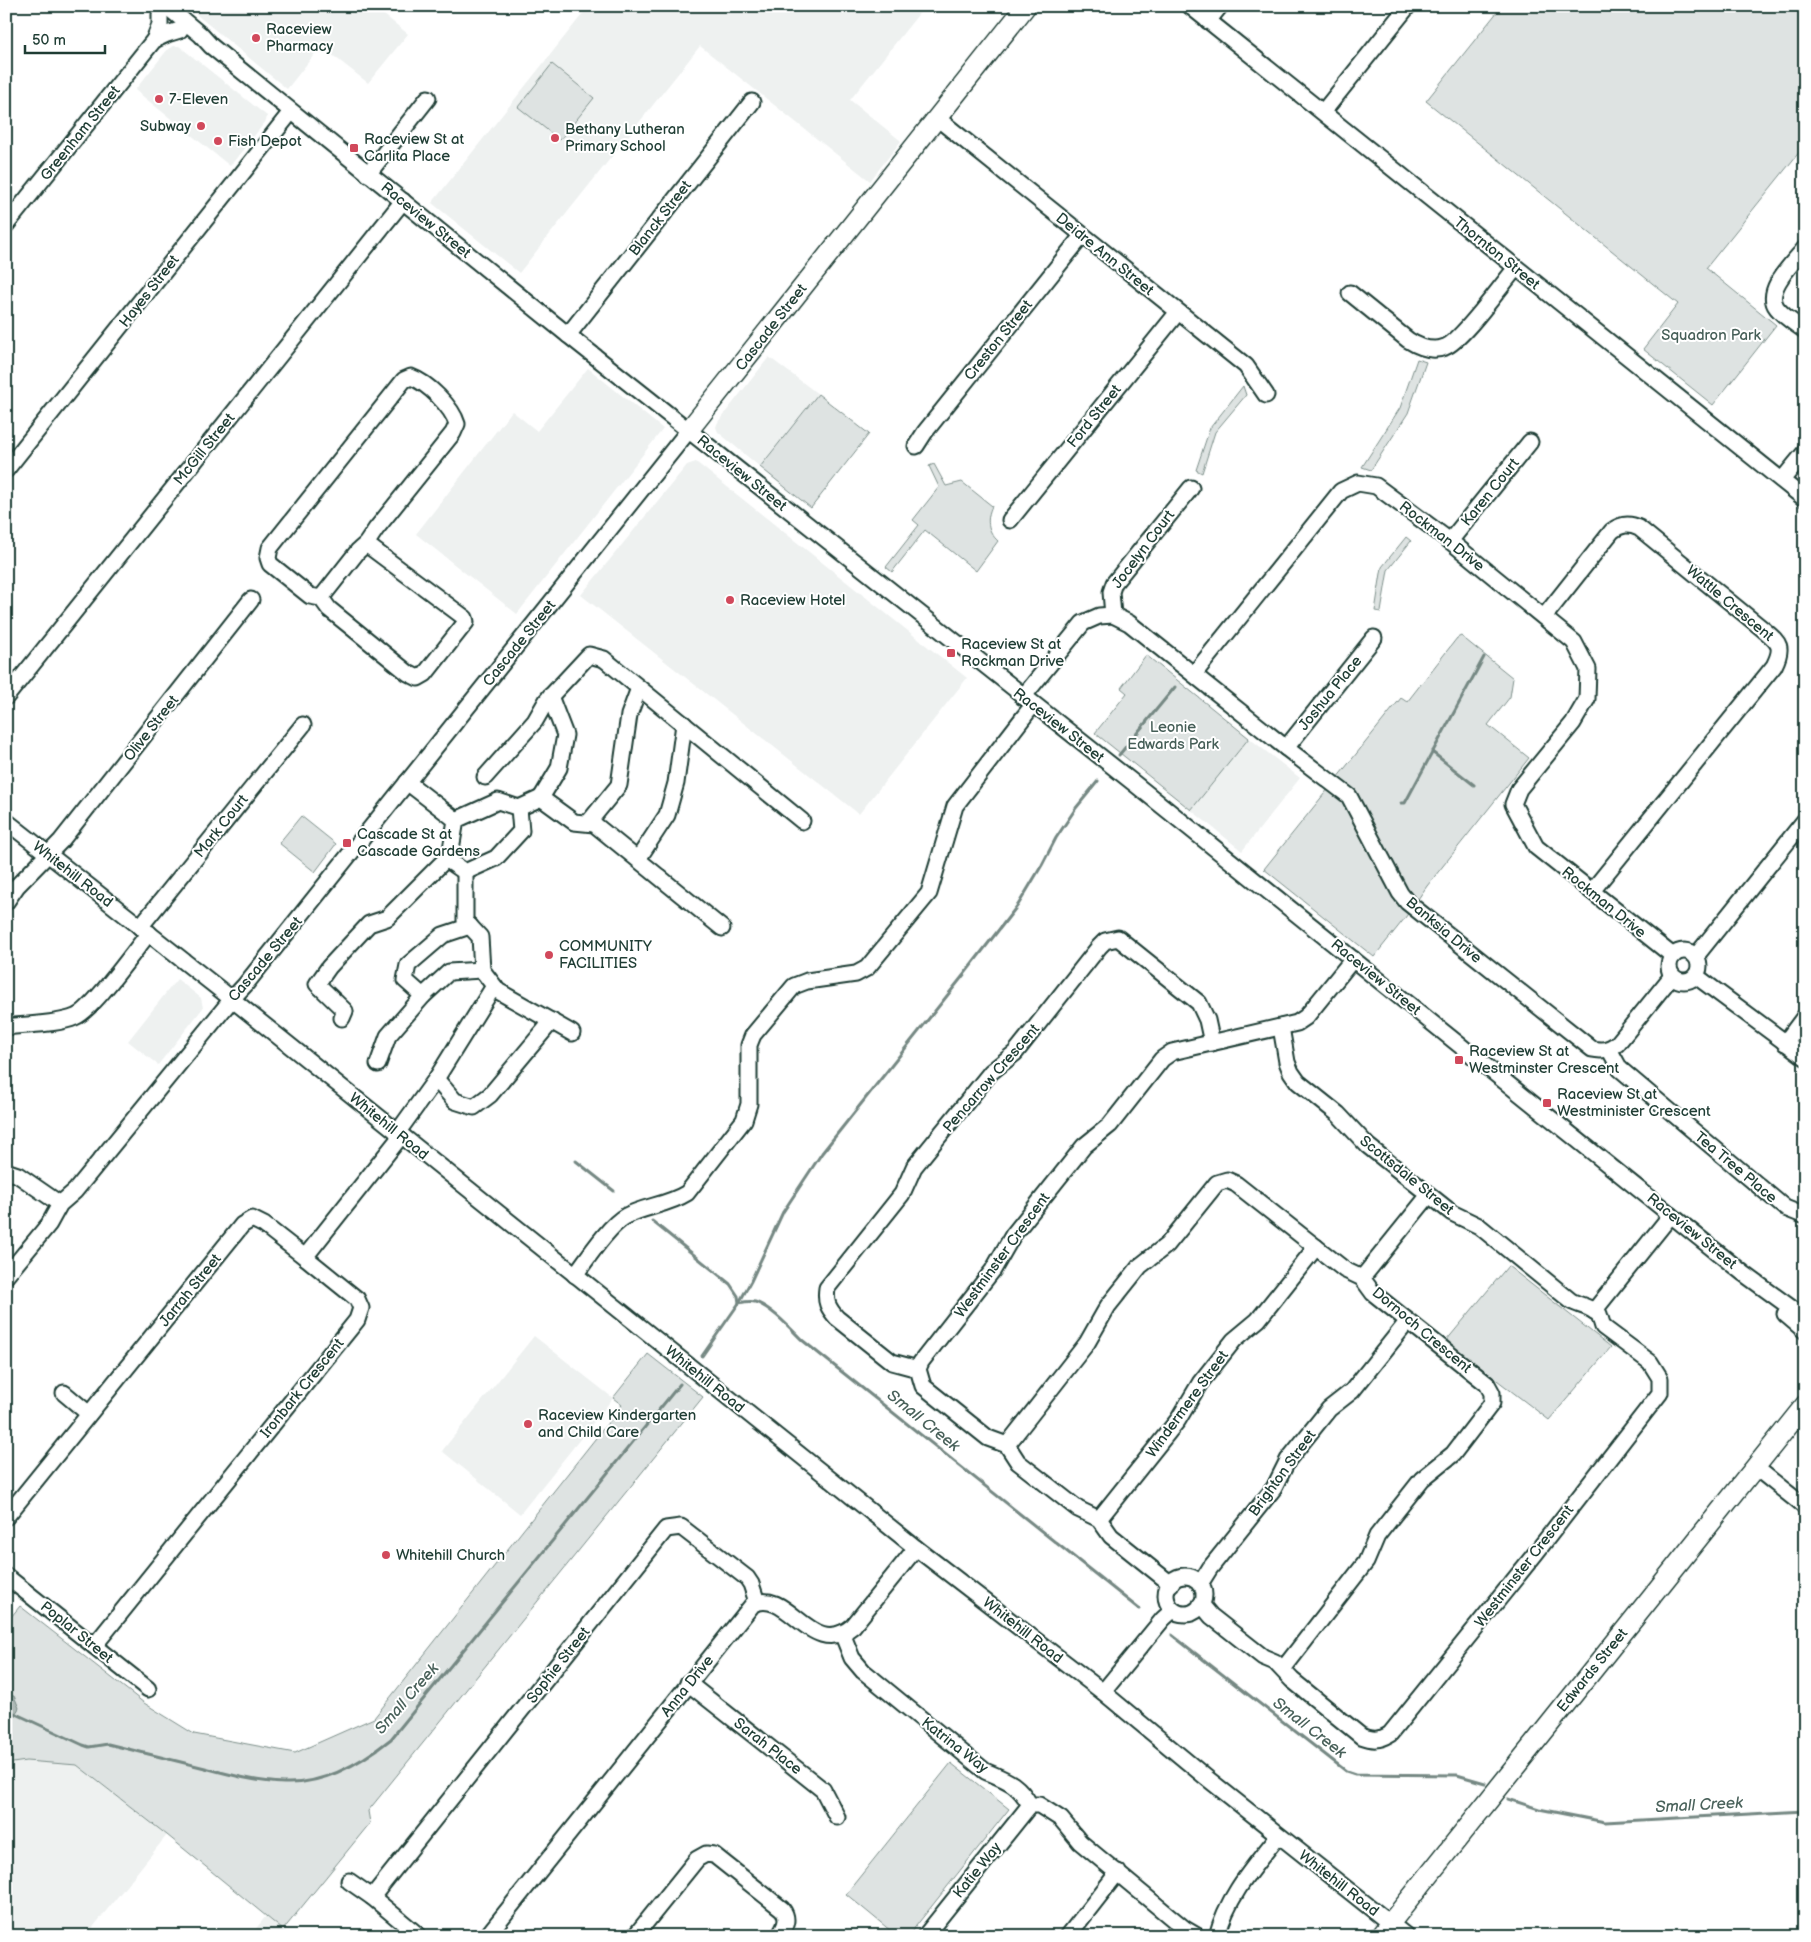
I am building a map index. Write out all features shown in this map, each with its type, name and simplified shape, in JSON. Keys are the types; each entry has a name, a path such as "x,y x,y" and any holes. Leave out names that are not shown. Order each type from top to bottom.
{"main road":[{"name":"Cascade Street","path":"689,430 1026,6"},
{"name":"Edwards Street","path":"1385,1930 1805,1405"}],"street":[{"name":"Thornton Street","path":"1190,6 1805,499"},
{"path":"1208,20 1220,6"},
{"path":"1323,112 1408,6"},
{"name":"Raceview Street","path":"160,9 180,30 195,42 211,46"},
{"name":"Raceview Street","path":"160,9 201,34 211,46 291,112 568,335 1353,959 1743,1273 1805,1318"},
{"name":"Greenham Street","path":"6,225 154,40 160,25 160,9"},
{"name":"Greenham Street","path":"154,40 180,30"},
{"path":"368,174 428,98"},
{"name":"Blanck Street","path":"568,335 752,102"},
{"name":"Hayes Street","path":"6,470 291,112"},
{"name":"Deidre Ann Street","path":"937,118 1246,366 1266,395"},
{"name":"McGill Street","path":"6,697 403,201"},
{"name":"Creston Street","path":"916,446 925,432 1082,236"},
{"path":"1805,248 1780,279 1773,292 1773,298 1777,307 1805,331"},
{"path":"1350,292 1417,346 1436,349 1454,342 1516,268"},
{"name":"Ford Street","path":"1010,520 1178,312"},
{"path":"321,598 453,433 457,424 454,416 440,398 417,379 411,377 404,380 270,548 268,558 270,564 276,570 310,596 321,598 329,609 408,673 418,678 425,674 466,622 465,618 366,544"},
{"name":"Cascade Street","path":"6,1276 49,1224 60,1204 75,1191 250,979 689,430"},
{"name":"Karen Court","path":"1450,541 1530,442"},
{"path":"1782,480 1805,452"},
{"name":"Rockman Drive","path":"1194,674 1341,491 1358,483 1376,486 1450,541 1574,642 1588,669 1586,699 1573,723 1519,790 1513,804 1536,847 1672,956"},
{"name":"Jocelyn Court","path":"1113,615 1111,592 1114,583 1191,488"},
{"name":"Wattle Crescent","path":"1544,618 1612,531 1618,526 1632,525 1764,630 1776,640 1780,647 1780,654 1774,666 1592,891"},
{"name":"Olive Street","path":"6,902 17,886 62,842 252,600"},
{"path":"575,1275 617,1222 627,1215 677,1200 687,1193 744,1120 749,1104 749,1045 753,1035 794,986 807,981 856,974 867,968 929,893 955,806 1083,623 1099,616 1113,615 1129,624 1194,674"},
{"name":"Joshua Place","path":"1286,748 1374,638"},
{"path":"485,777 535,721 550,696 589,655 604,659 802,821"},
{"name":"Banksia Drive","path":"1194,674 1349,796 1400,893 1407,902 1587,1045 1599,1050 1609,1050"},
{"path":"588,823 618,785 629,715 639,688"},
{"path":"456,820 498,801 519,808 540,798 559,768 565,735 550,696"},
{"path":"638,859 667,815 676,783 684,724"},
{"name":"Mark Court","path":"6,1027 66,1020 77,1016 89,1007 144,930 302,725"},
{"path":"407,782 456,820"},
{"path":"540,798 574,822 594,824 722,928"},
{"path":"465,872 496,858 521,831 519,808"},
{"path":"456,820 449,860 465,872"},
{"path":"1696,956 1805,820"},
{"name":"Whitehill Road","path":"6,821 232,999 916,1548 1103,1692 1278,1836 1385,1930 1406,1936"},
{"path":"342,1018 345,1011 317,984 329,967 369,924 387,918 450,855"},
{"path":"465,872 465,921 480,937 482,970 498,991 572,1033"},
{"path":"423,996 405,980 408,965 443,935 470,926"},
{"name":"Pencarrow Crescent","path":"918,1369 892,1362 837,1318 826,1304 828,1288 902,1194 914,1167 991,1072 1015,1053 1099,946 1105,941 1118,938 1199,1003 1207,1018 1212,1043"},
{"path":"1682,951 1696,956 1699,966 1696,976 1682,981 1672,976 1669,964 1672,956 1682,951"},
{"name":"Westminster Crescent","path":"918,1369 920,1362 993,1270 1013,1235 1084,1146 1110,1125 1162,1059 1172,1052 1296,1023 1306,1017 1353,959"},
{"path":"378,1064 388,1036 423,996 449,972 482,970"},
{"path":"1609,1050 1617,1044 1672,976"},
{"path":"1696,976 1805,1057"},
{"path":"305,1257 399,1134 494,986"},
{"path":"1785,1043 1805,1016"},
{"path":"436,1079 455,1101 474,1107 490,1095 552,1021"},
{"name":"Scottsdale Street","path":"1281,1027 1286,1062 1298,1082 1338,1114 1368,1146 1452,1213 1479,1226 1571,1301 1594,1310"},
{"name":"Tea Tree Place","path":"1609,1050 1620,1069 1785,1208 1805,1216"},
{"path":"6,1170 18,1175 60,1204"},
{"name":"Dornoch Crescent","path":"1007,1445 1087,1343 1113,1300 1140,1266 1167,1245 1217,1183 1227,1180 1236,1184 1345,1270 1362,1278 1373,1293 1487,1384 1492,1393 1492,1403 1453,1454 1422,1480 1377,1536 1366,1562 1283,1669"},
{"path":"1362,1278 1429,1195"},
{"path":"1594,1310 1671,1214"},
{"name":"Jarrah Street","path":"6,1517 242,1225 252,1219 264,1225 305,1257"},
{"name":"Windermere Street","path":"1099,1519 1178,1420 1200,1383 1234,1340 1258,1320 1316,1247"},
{"name":"Ironbark Crescent","path":"94,1646 357,1320 361,1308 357,1299 305,1257"},
{"name":"Raceview Street","path":"1743,1273 1787,1317 1805,1331"},
{"name":"Westminster Crescent","path":"1201,1604 1216,1620 1264,1657 1275,1662 1292,1680 1361,1736 1371,1740 1382,1739 1390,1734 1400,1724 1660,1393 1660,1378 1650,1362 1603,1327 1599,1314 1594,1310"},
{"name":"Brighton Street","path":"1200,1584 1210,1568 1274,1488 1288,1460 1329,1409 1352,1391 1408,1321"},
{"path":"918,1369 923,1386 984,1435 1007,1445 1018,1462 1078,1510 1099,1519 1111,1536 1170,1584"},
{"path":"64,1393 89,1414"},
{"path":"1754,1467 1805,1507"},
{"name":"Sophie Street","path":"372,1897 666,1529 681,1527 747,1578 752,1584 758,1602"},
{"path":"758,1602 765,1600 779,1605 808,1628 818,1633 827,1635 842,1633 853,1626 916,1548"},
{"name":"Poplar Street","path":"6,1576 148,1689"},
{"path":"1184,1576 1191,1577 1200,1584 1204,1594 1201,1604 1192,1613 1179,1613 1173,1610 1166,1596 1170,1584 1178,1578 1184,1576"},
{"name":"Anna Drive","path":"487,1936 748,1609 758,1602"},
{"path":"1103,1692 1163,1619 1173,1610"},
{"name":"Katrina Way","path":"842,1633 852,1658 863,1671 985,1771 1007,1780 1022,1791 1030,1804 1039,1804 1061,1819 1080,1842 1185,1929 1197,1936"},
{"name":"Sarah Place","path":"688,1684 823,1790 837,1817"},
{"name":"Katie Way","path":"925,1936 1030,1804"},
{"path":"1217,1936 1222,1917 1236,1890 1278,1836"},
{"path":"635,1936 697,1859 706,1854 714,1855 782,1909 786,1915 786,1923 779,1936"},
{"path":"1068,1936 1118,1872"},
{"path":"349,1882 372,1897 419,1936"}],"shaded area":[{"path":"186,6 373,6 408,34 368,83 321,46 287,89"},
{"name":"Bethany Lutheran Primary School","path":"589,6 925,6 850,100 901,141 870,181 700,46 519,273 432,203"},
{"path":"179,46 267,116 266,121 230,166 135,90 168,49"},
{"path":"769,357 818,394 760,467 718,432 716,427"},
{"path":"588,368 663,429 517,614 416,534 512,411 537,431"},
{"path":"696,462 967,678 859,814 581,595 687,465"},
{"path":"1249,738 1300,778 1242,851 1191,810"},
{"path":"177,979 201,998 203,1008 158,1065 128,1041"},
{"name":"Raceview Kindergarten and Child Care","path":"534,1336 613,1398 520,1514 442,1451"},
{"path":"14,1696 19,1708 6,1723 6,1697"},
{"path":"26,1761 77,1765 167,1835 86,1936 6,1936 6,1764"},
{"path":"266,1916 283,1930 291,1936 250,1936"}],"green space":[{"name":"Squadron Park","path":"1502,6 1805,6 1805,145 1706,268 1776,325 1713,405 1643,349 1678,304 1426,101"},
{"path":"552,64 594,98 560,140 518,107"},
{"path":"1417,359 1426,362 1408,413 1371,470 1362,467 1400,408"},
{"path":"1243,386 1246,395 1215,432 1202,473 1196,470 1210,428"},
{"path":"818,394 869,434 811,508 760,467"},
{"path":"934,464 946,486 962,482 992,506 988,520 990,529 998,541 976,571 925,530 892,572 886,567 919,525 913,520 939,487 929,466"},
{"path":"1406,537 1411,541 1388,570 1381,612 1375,611 1382,567"},
{"path":"1461,636 1513,678 1510,697 1488,725 1529,758 1427,886 1405,918 1374,957 1264,869 1401,698 1407,702 1457,638"},
{"name":"Leonie Edwards Park","path":"1146,655 1249,738 1191,810 1095,733 1127,693 1121,688"},
{"path":"301,816 336,844 315,872 279,843"},
{"path":"1508,1266 1611,1347 1549,1420 1446,1341"},
{"path":"648,1354 703,1397 368,1811 370,1823 283,1930 167,1835 77,1765 26,1761 6,1764 6,1623 20,1606 144,1703 194,1734 295,1753 374,1718 622,1405 613,1398"},
{"path":"951,1763 1009,1809 908,1936 897,1936 846,1894"}],"waterway":[{"path":"790,12 791,6"},
{"path":"1401,803 1405,803 1484,657"},
{"path":"1119,755 1175,687"},
{"path":"1432,752 1474,785"},
{"path":"739,1303 783,1212 822,1153 1018,905 1056,838 1076,808 1098,781"},
{"path":"576,1161 614,1191"},
{"path":"652,1221 730,1284 738,1296 739,1303"},
{"name":"Small Creek","path":"702,1356 739,1303 753,1302 767,1308 802,1340 1139,1609"},
{"name":"Small Creek","path":"6,1714 12,1712 89,1747 108,1744 254,1780 299,1783 341,1771 355,1764 391,1739 680,1384"},
{"name":"Small Creek","path":"1172,1635 1346,1771 1355,1774 1457,1775 1485,1783"},
{"name":"Small Creek","path":"1508,1799 1539,1809 1605,1822 1805,1811"}],"place":[{"name":"Raceview Pharmacy","path":"256,38"},
{"name":"7-Eleven","path":"159,99"},
{"name":"Subway","path":"201,126"},
{"name":"Bethany Lutheran Primary School","path":"555,138"},
{"name":"Fish Depot","path":"218,141"},
{"name":"Raceview St at Carlita Place","path":"354,148"},
{"name":"Raceview Hotel","path":"730,600"},
{"name":"Raceview St at Rockman Drive","path":"951,653"},
{"name":"Cascade St at Cascade Gardens","path":"347,843"},
{"name":"COMMUNITY FACILITIES","path":"549,955"},
{"name":"Raceview St at Westminster Crescent","path":"1459,1060"},
{"name":"Raceview St at Westminister Crescent","path":"1547,1103"},
{"name":"Raceview Kindergarten and Child Care","path":"528,1424"},
{"name":"Whitehill Church","path":"386,1555"}]}
